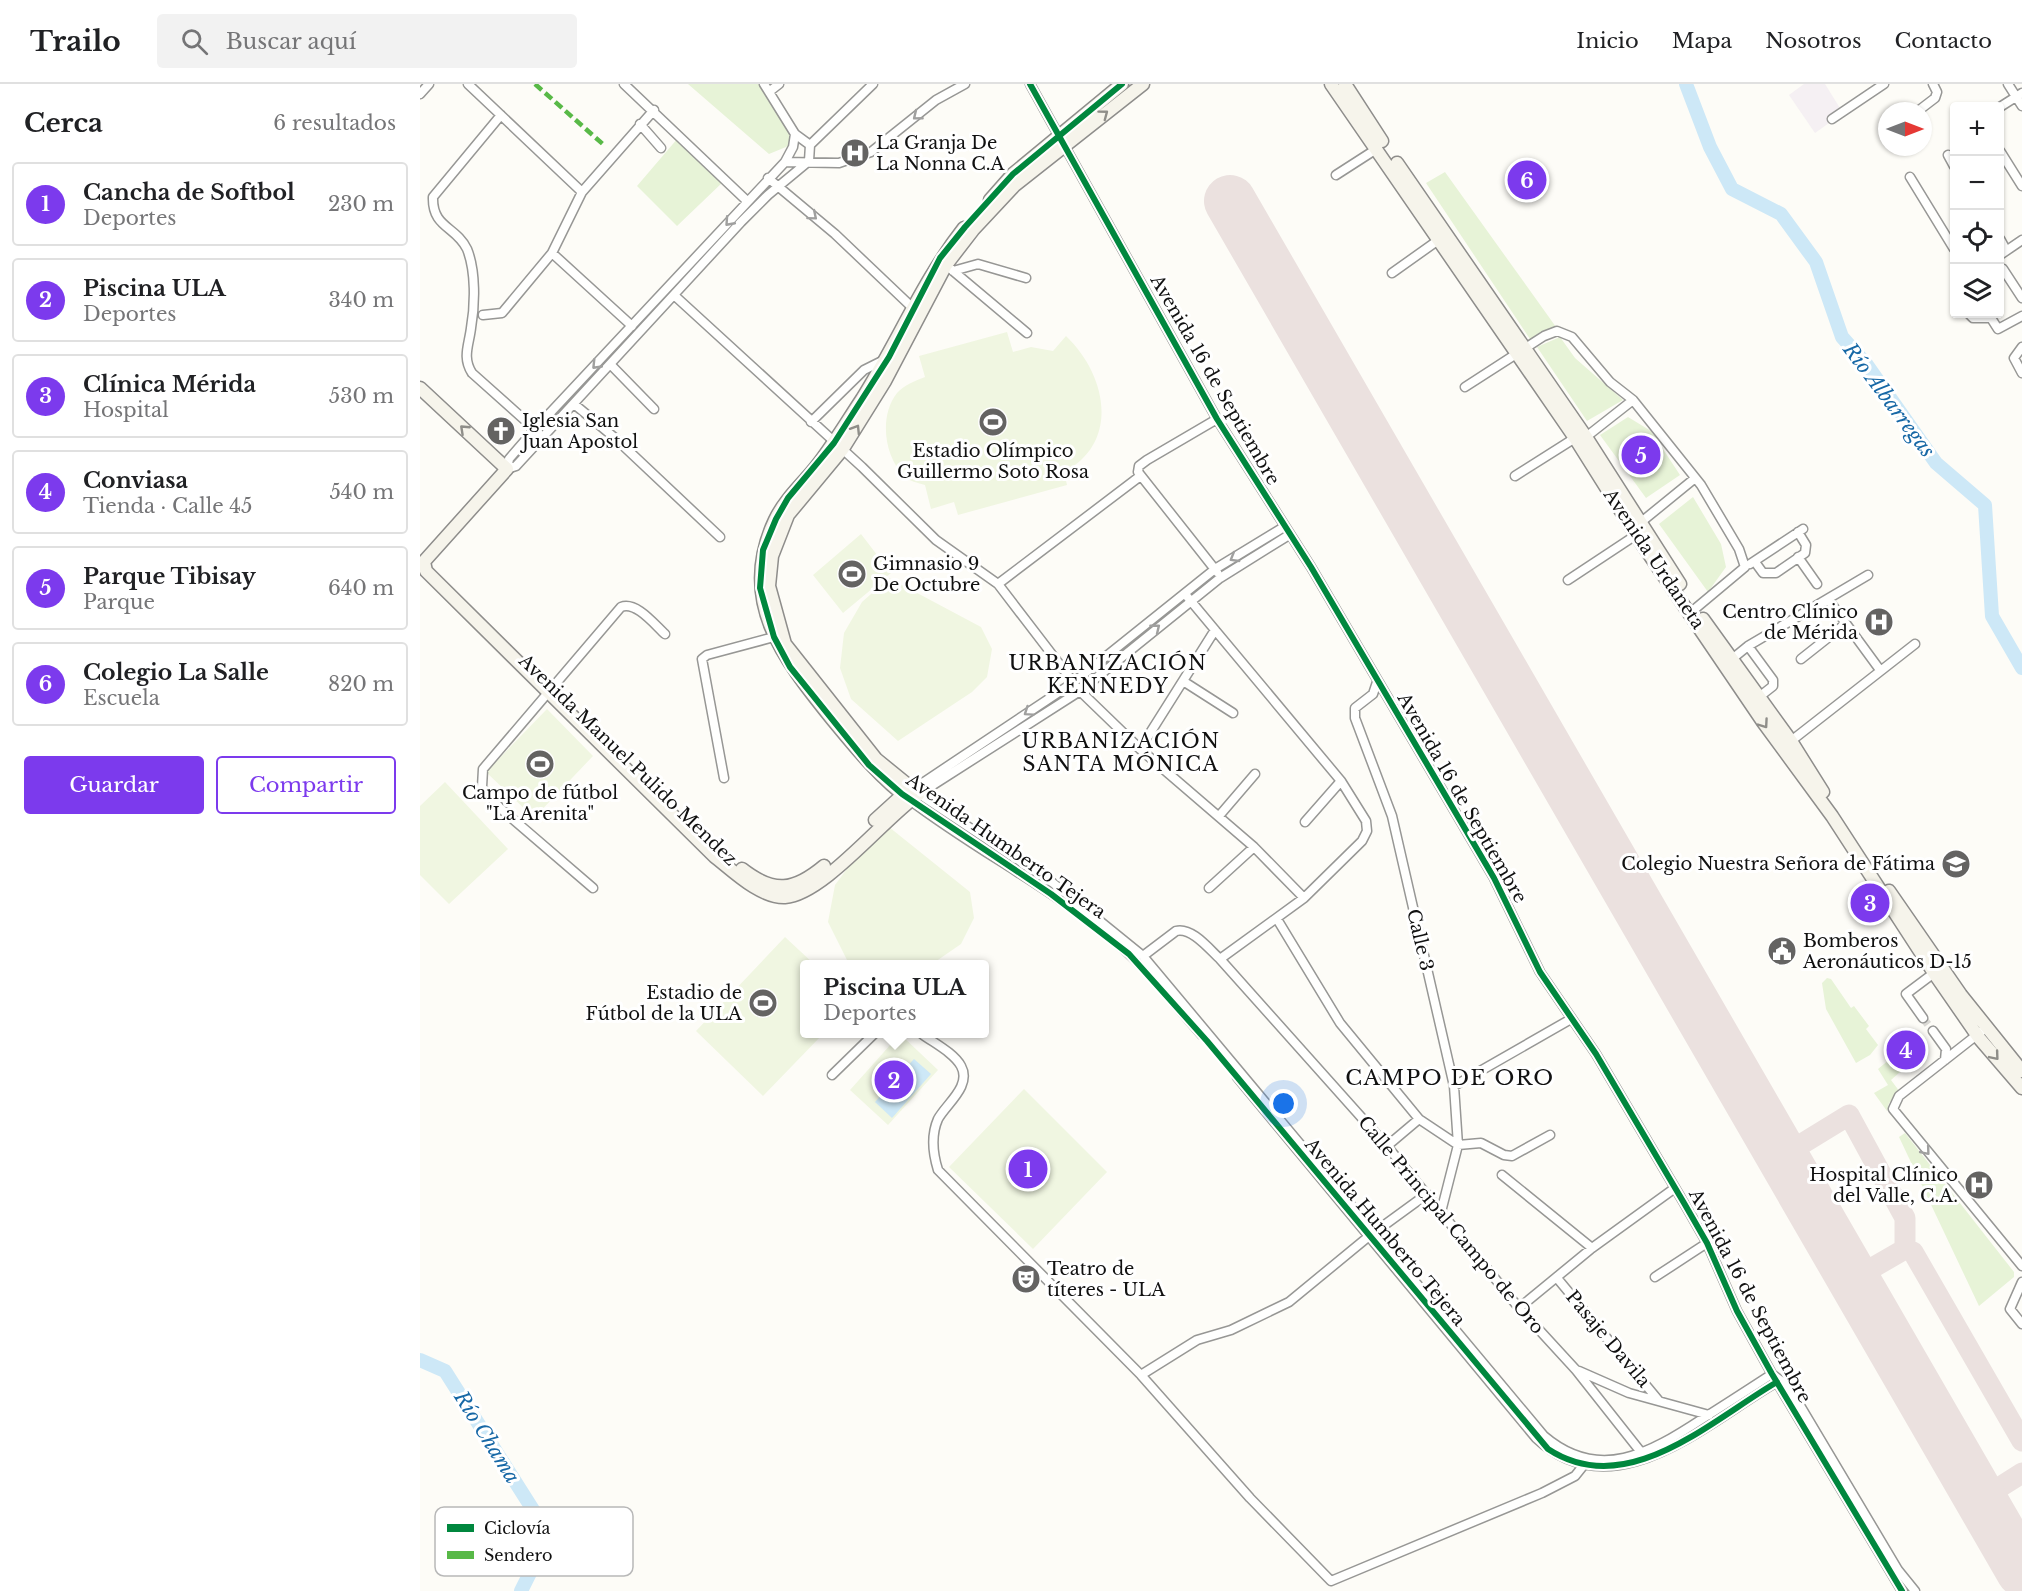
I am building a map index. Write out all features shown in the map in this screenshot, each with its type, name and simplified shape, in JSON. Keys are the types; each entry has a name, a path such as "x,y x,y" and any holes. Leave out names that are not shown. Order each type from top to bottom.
{"street":[{"path":"420,94 429,84"},
{"path":"468,84 582,192"},
{"path":"624,84 654,110 747,201"},
{"path":"779,84 767,88 795,134 810,144"},
{"path":"421,562 507,469 516,466 741,222 778,186 809,161 810,144 873,84"},
{"path":"785,162 839,163 871,152 936,100 965,84"},
{"name":"Avenida 16 de Septiembre","path":"1030,84 1217,419 1287,531 1494,878 1540,972 1596,1054 1675,1188 1707,1243 1737,1311 1902,1591"},
{"path":"1063,140 1122,84"},
{"path":"1063,140 1143,84"},
{"name":"Avenida Urdaneta","path":"1331,84 1377,148 1437,241 1521,352"},
{"name":"Avenida Urdaneta","path":"1345,84 1521,352 1580,437 1763,722 1832,816 1934,973 1982,1031 2021,1069"},
{"path":"1832,119 1884,84"},
{"path":"1930,102 1935,98 1937,92 1933,84"},
{"path":"2008,84 2019,95 2022,106"},
{"path":"2004,104 2019,95"},
{"path":"483,315 502,313 552,253 582,192 654,110"},
{"path":"501,115 433,197 432,209 438,220 466,247 469,255 474,295 466,352 468,365 472,373 543,436"},
{"path":"640,124 661,148"},
{"path":"507,469 509,459 535,429 785,162 793,147 795,134"},
{"name":"Avenida Humberto Tejera","path":"1063,140 1015,185 973,231 950,268 916,312 838,447 788,498 776,519 763,550 760,588 774,637 790,667 862,756 910,794 1051,894 1129,954 1207,1041 1544,1436 1557,1447 1574,1456 1593,1460 1620,1460 1644,1456 1709,1415 1775,1378"},
{"name":"Avenida Humberto Tejera","path":"1063,140 1013,174 940,258 885,381 788,515 772,556 769,586 785,645 876,759 910,794 1053,883 1143,956 1536,1438 1562,1459 1583,1466 1612,1467 1671,1448 1775,1378"},
{"path":"1336,175 1377,148"},
{"path":"1948,155 1950,159"},
{"path":"2003,156 2022,186"},
{"path":"1910,177 1950,242"},
{"path":"768,178 835,234 916,312"},
{"path":"2004,252 2022,240"},
{"path":"1392,273 1437,241"},
{"path":"552,253 632,326"},
{"path":"950,268 978,264 1026,278"},
{"path":"950,268 1027,333"},
{"path":"2004,272 2022,298"},
{"path":"675,296 936,540 998,584 1080,691 1140,750 1254,847 1304,898"},
{"path":"1990,318 1998,329 2022,316"},
{"path":"1465,387 1544,336 1563,332 1572,337 1610,382 1633,400 1695,479 1739,549 1744,567"},
{"path":"2022,347 2014,358 2022,373"},
{"path":"811,422 864,370 889,357"},
{"path":"611,365 654,409"},
{"path":"420,388 507,469"},
{"path":"1515,476 1580,437 1633,400"},
{"path":"574,404 615,438 720,537"},
{"path":"1217,419 1147,460 1139,466 1139,477 1220,578"},
{"path":"998,584 1139,477"},
{"path":"1568,580 1638,529 1695,479"},
{"name":"Avenida Urdaneta","path":"1638,529 1791,741 1863,855 1961,995 1982,1031 2022,1089"},
{"path":"910,794 1080,691 1188,597 1220,578 1287,531"},
{"name":"Avenida Manuel Pulido Mendez","path":"421,562 551,691 718,849 753,878 784,889 805,882 924,782 1074,682 1188,597 1215,569 1287,531"},
{"path":"1696,608 1744,567 1801,531 1806,546 1805,552 1798,557 1771,574 1763,573 1755,562"},
{"path":"1798,557 1817,584"},
{"path":"1732,659 1748,646 1868,575"},
{"path":"1188,597 1341,781 1363,812 1367,831 1362,842 1304,898 1220,959"},
{"path":"1828,599 1844,625 1880,670"},
{"path":"593,888 500,808 482,787 483,769 621,607 627,605 634,607 665,634"},
{"path":"1801,659 1844,625"},
{"path":"1140,750 1215,630"},
{"path":"724,778 702,659 707,655 774,637"},
{"path":"1791,741 1915,644"},
{"path":"1748,646 1773,680 1773,686 1759,698"},
{"path":"1183,681 1233,713"},
{"name":"Calle 3","path":"1377,682 1373,694 1355,708 1355,718 1392,816 1454,1086 1458,1145 1440,1212"},
{"path":"1219,816 1255,774"},
{"path":"1305,822 1341,781"},
{"path":"1209,888 1254,847"},
{"path":"1277,919 1340,1023 1419,1119 1458,1145 1481,1143 1504,1155 1512,1156 1550,1135"},
{"name":"Calle Principal Campo de Oro","path":"1143,956 1182,930 1190,932 1220,959 1387,1146 1519,1308 1576,1370 1644,1456"},
{"path":"1923,1018 1906,994 1934,973"},
{"path":"1454,1086 1571,1019"},
{"path":"1933,1031 1946,1049 1945,1060"},
{"path":"1982,1031 1899,1096 1894,1104 1894,1112 2022,1266"},
{"path":"832,1075 870,1038"},
{"path":"927,1038 957,1060 964,1078 934,1131 933,1155 938,1170 1141,1375 1250,1498 1331,1581 1542,1493 1575,1476 1583,1466"},
{"path":"1387,1146 1419,1119"},
{"path":"1502,1175 1592,1248"},
{"path":"1519,1308 1592,1248 1675,1188"},
{"path":"1141,1375 1197,1340 1231,1330 1289,1302 1371,1234 1427,1194"},
{"path":"1655,1277 1707,1243"},
{"name":"Pasaje Davila","path":"1557,1278 1659,1401"},
{"path":"2022,1282 2010,1303 2010,1309 2022,1324"},
{"path":"1576,1370 1629,1393 1709,1415"},
{"name":"Avenida 16 de Septiembre","path":"1775,1378 1789,1386 1898,1570 1915,1591"}],"shaded area":[{"path":"1804,84 1825,84 1843,113 1815,133 1789,95"}],"green space":[{"path":"688,84 767,84 798,142 769,154"},
{"path":"678,138 724,181 677,226 637,186"},
{"path":"1445,172 1556,327 1530,339 1426,183"},
{"name":"Estadio Olímpico Guillermo Soto Rosa","path":"1007,332 1013,352 1031,347 1053,351 1066,336 1080,352 1091,369 1098,388 1101,407 1100,426 1094,443 1082,459 1064,472 1067,485 958,515 954,502 931,509 925,485 906,478 892,458 886,436 891,402 903,388 925,377 919,356"},
{"path":"1560,337 1575,358 1623,400 1587,421 1537,347"},
{"path":"1628,417 1651,431 1680,475 1646,498 1600,435"},
{"path":"1693,497 1721,544 1726,567 1708,592 1659,524"},
{"name":"Gimnasio 9 De Octubre","path":"861,534 891,573 843,613 813,575"},
{"path":"889,578 981,627 992,649 987,677 972,692 898,741 851,699 840,668 844,633 862,602"},
{"name":"Campo de fútbol \"La Arenita\"","path":"547,709 593,756 534,818 486,772"},
{"path":"445,782 508,849 449,904 420,875 420,806"},
{"path":"889,827 970,892 974,918 961,944 938,960 847,960 828,922 835,885 859,853"},
{"name":"Estadio de Fútbol de la ULA","path":"785,937 810,960 800,960 800,1038 819,1038 763,1096 696,1031"},
{"path":"1827,978 1831,979 1851,1008 1854,1006 1869,1026 1866,1029 1878,1045 1870,1055 1856,1063 1826,1009 1822,983"},
{"path":"896,1038 904,1038 938,1070 888,1125 850,1090"},
{"path":"1890,1059 1900,1072 1891,1080 1900,1092 1889,1103 1887,1111 1874,1093 1888,1085 1878,1069"},
{"path":"1024,1089 1107,1172 1033,1249 949,1167"},
{"path":"1905,1133 2014,1272 2014,1277 1979,1306 1899,1137"}],"water":[{"path":"914,1059 931,1074 892,1118 875,1102"}],"waterway":[{"name":"Río Albarregas","path":"1686,84 1710,147 1732,189 1781,214 1816,262 1842,337 1867,365 1936,463 1985,505 1992,616 2022,668"},
{"name":"Río Chama","path":"420,1360 445,1371 531,1507"},
{"name":"Río Chama","path":"521,1591 528,1576"}],"taxiway":[{"path":"1782,1156 1849,1115 1905,1218 1905,1249"},
{"path":"1853,1279 1905,1249 1913,1252 2022,1441"},
{"path":"1981,1499 2022,1473"}],"runway":[{"path":"1230,201 2022,1571"}],"tunnel":[{"path":"1923,1018 1933,1031"}],"marked path":[{"path":"535,84 605,146"}],"cycle path":[{"path":"1030,84 1217,419 1311,567 1494,878 1540,972 1596,1054 1684,1203 1707,1243 1737,1311 1772,1374 1902,1591"},
{"path":"1122,84 1013,174 965,227 940,258 889,357 834,443 788,498 763,550 760,588 774,637 790,667 869,765 902,794 1051,894 1129,954 1207,1041 1548,1449 1578,1463 1608,1466 1638,1461 1667,1450 1696,1434 1777,1382"}],"place":[{"name":"La Granja De La Nonna C.A","path":"855,153"},
{"name":"Colegio La Salle","path":"1527,180"},
{"name":"Estadio Olímpico Guillermo Soto Rosa","path":"993,422"},
{"name":"Iglesia San Juan Apostol","path":"501,431"},
{"name":"Parque Tibisay","path":"1641,455"},
{"name":"Gimnasio 9 De Octubre","path":"852,574"},
{"name":"Centro Clínico de Mérida","path":"1879,622"},
{"name":"Campo de fútbol \"La Arenita\"","path":"540,764"},
{"name":"Colegio Nuestra Señora de Fátima","path":"1956,864"},
{"name":"Clínica Mérida","path":"1870,903"},
{"name":"Bomberos Aeronáuticos D-15","path":"1782,951"},
{"name":"Estadio de Fútbol de la ULA","path":"763,1003"},
{"name":"Conviasa","path":"1906,1050"},
{"name":"Piscina ULA","path":"894,1080"},
{"name":"Cancha de Softbol","path":"1028,1169"},
{"name":"Hospital Clínico del Valle, C.A.","path":"1979,1185"},
{"name":"Teatro de títeres - ULA","path":"1026,1279"}],"district":[{"name":"URBANIZACIÓN KENNEDY","path":"1108,674"},
{"name":"URBANIZACIÓN SANTA MÓNICA","path":"1121,752"},
{"name":"CAMPO DE ORO","path":"1450,1078"}]}
